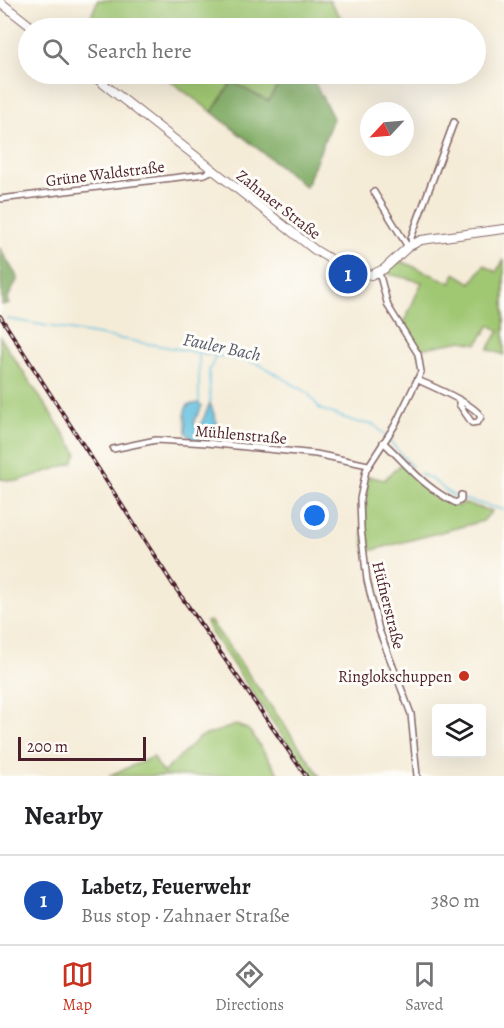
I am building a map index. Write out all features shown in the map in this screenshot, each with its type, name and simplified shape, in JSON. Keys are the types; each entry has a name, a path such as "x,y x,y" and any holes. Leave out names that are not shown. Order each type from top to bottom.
{"main road":[{"path":"0,2 20,18"},
{"name":"Zahnaer Straße","path":"104,84 328,259 361,274 379,272"},
{"path":"379,272 410,246 430,238 504,229"}],"street":[{"path":"410,246 454,122"},
{"name":"Grüne Waldstraße","path":"0,199 205,174 213,170"},
{"path":"374,192 410,246"},
{"path":"379,272 388,306 418,354 421,368 418,380 459,401 478,411 481,417 478,422 472,423 459,405 459,401"},
{"name":"Hüfnerstraße","path":"417,776 411,714 379,630 366,572 360,505 368,465 390,434 418,380"},
{"name":"Mühlenstraße","path":"113,449 156,440 207,443 316,454 368,465"},
{"path":"384,441 412,473 426,484 456,503 461,500 460,495"}],"green space":[{"path":"98,0 329,0 341,18 90,18"},
{"path":"174,84 230,84 212,112"},
{"path":"231,84 236,84 268,101 279,84 315,84 333,118 306,187 212,112"},
{"path":"233,84 279,84 268,101"},
{"path":"0,249 18,278 8,298 9,304 2,305"},
{"path":"504,260 504,355 488,349 499,331 490,325 477,344 462,341 420,349 403,325 422,282 385,273 396,262 403,262 451,283 455,273 471,283 484,265 496,272"},
{"path":"0,337 77,453 73,463 18,481 0,479"},
{"path":"401,464 428,488 459,507 462,503 492,511 483,521 365,552 363,533 368,476 384,480"},
{"path":"210,621 320,776 310,776 210,631 206,622"},
{"path":"236,725 247,729 252,734 280,776 108,776 153,757 163,773 200,737"}],"water":[{"path":"199,403 202,406 194,422 195,425 199,427 210,403 221,434 219,438 205,441 192,439 186,433 185,410 188,405"}],"waterway":[{"name":"Fauler Bach","path":"8,319 257,363 308,393 320,409 356,422 375,425 385,436"},
{"path":"199,353 199,403"},
{"path":"210,403 209,371 216,356"},
{"name":"Fauler Bach","path":"388,439 412,467"},
{"name":"Fauler Bach","path":"420,474 458,498"},
{"name":"Fauler Bach","path":"463,499 504,510"}],"railway":[{"path":"0,316 172,583 306,776"}],"place":[{"name":"Labetz, Feuerwehr","path":"348,274"},
{"name":"Ringlokschuppen","path":"464,676"}]}
